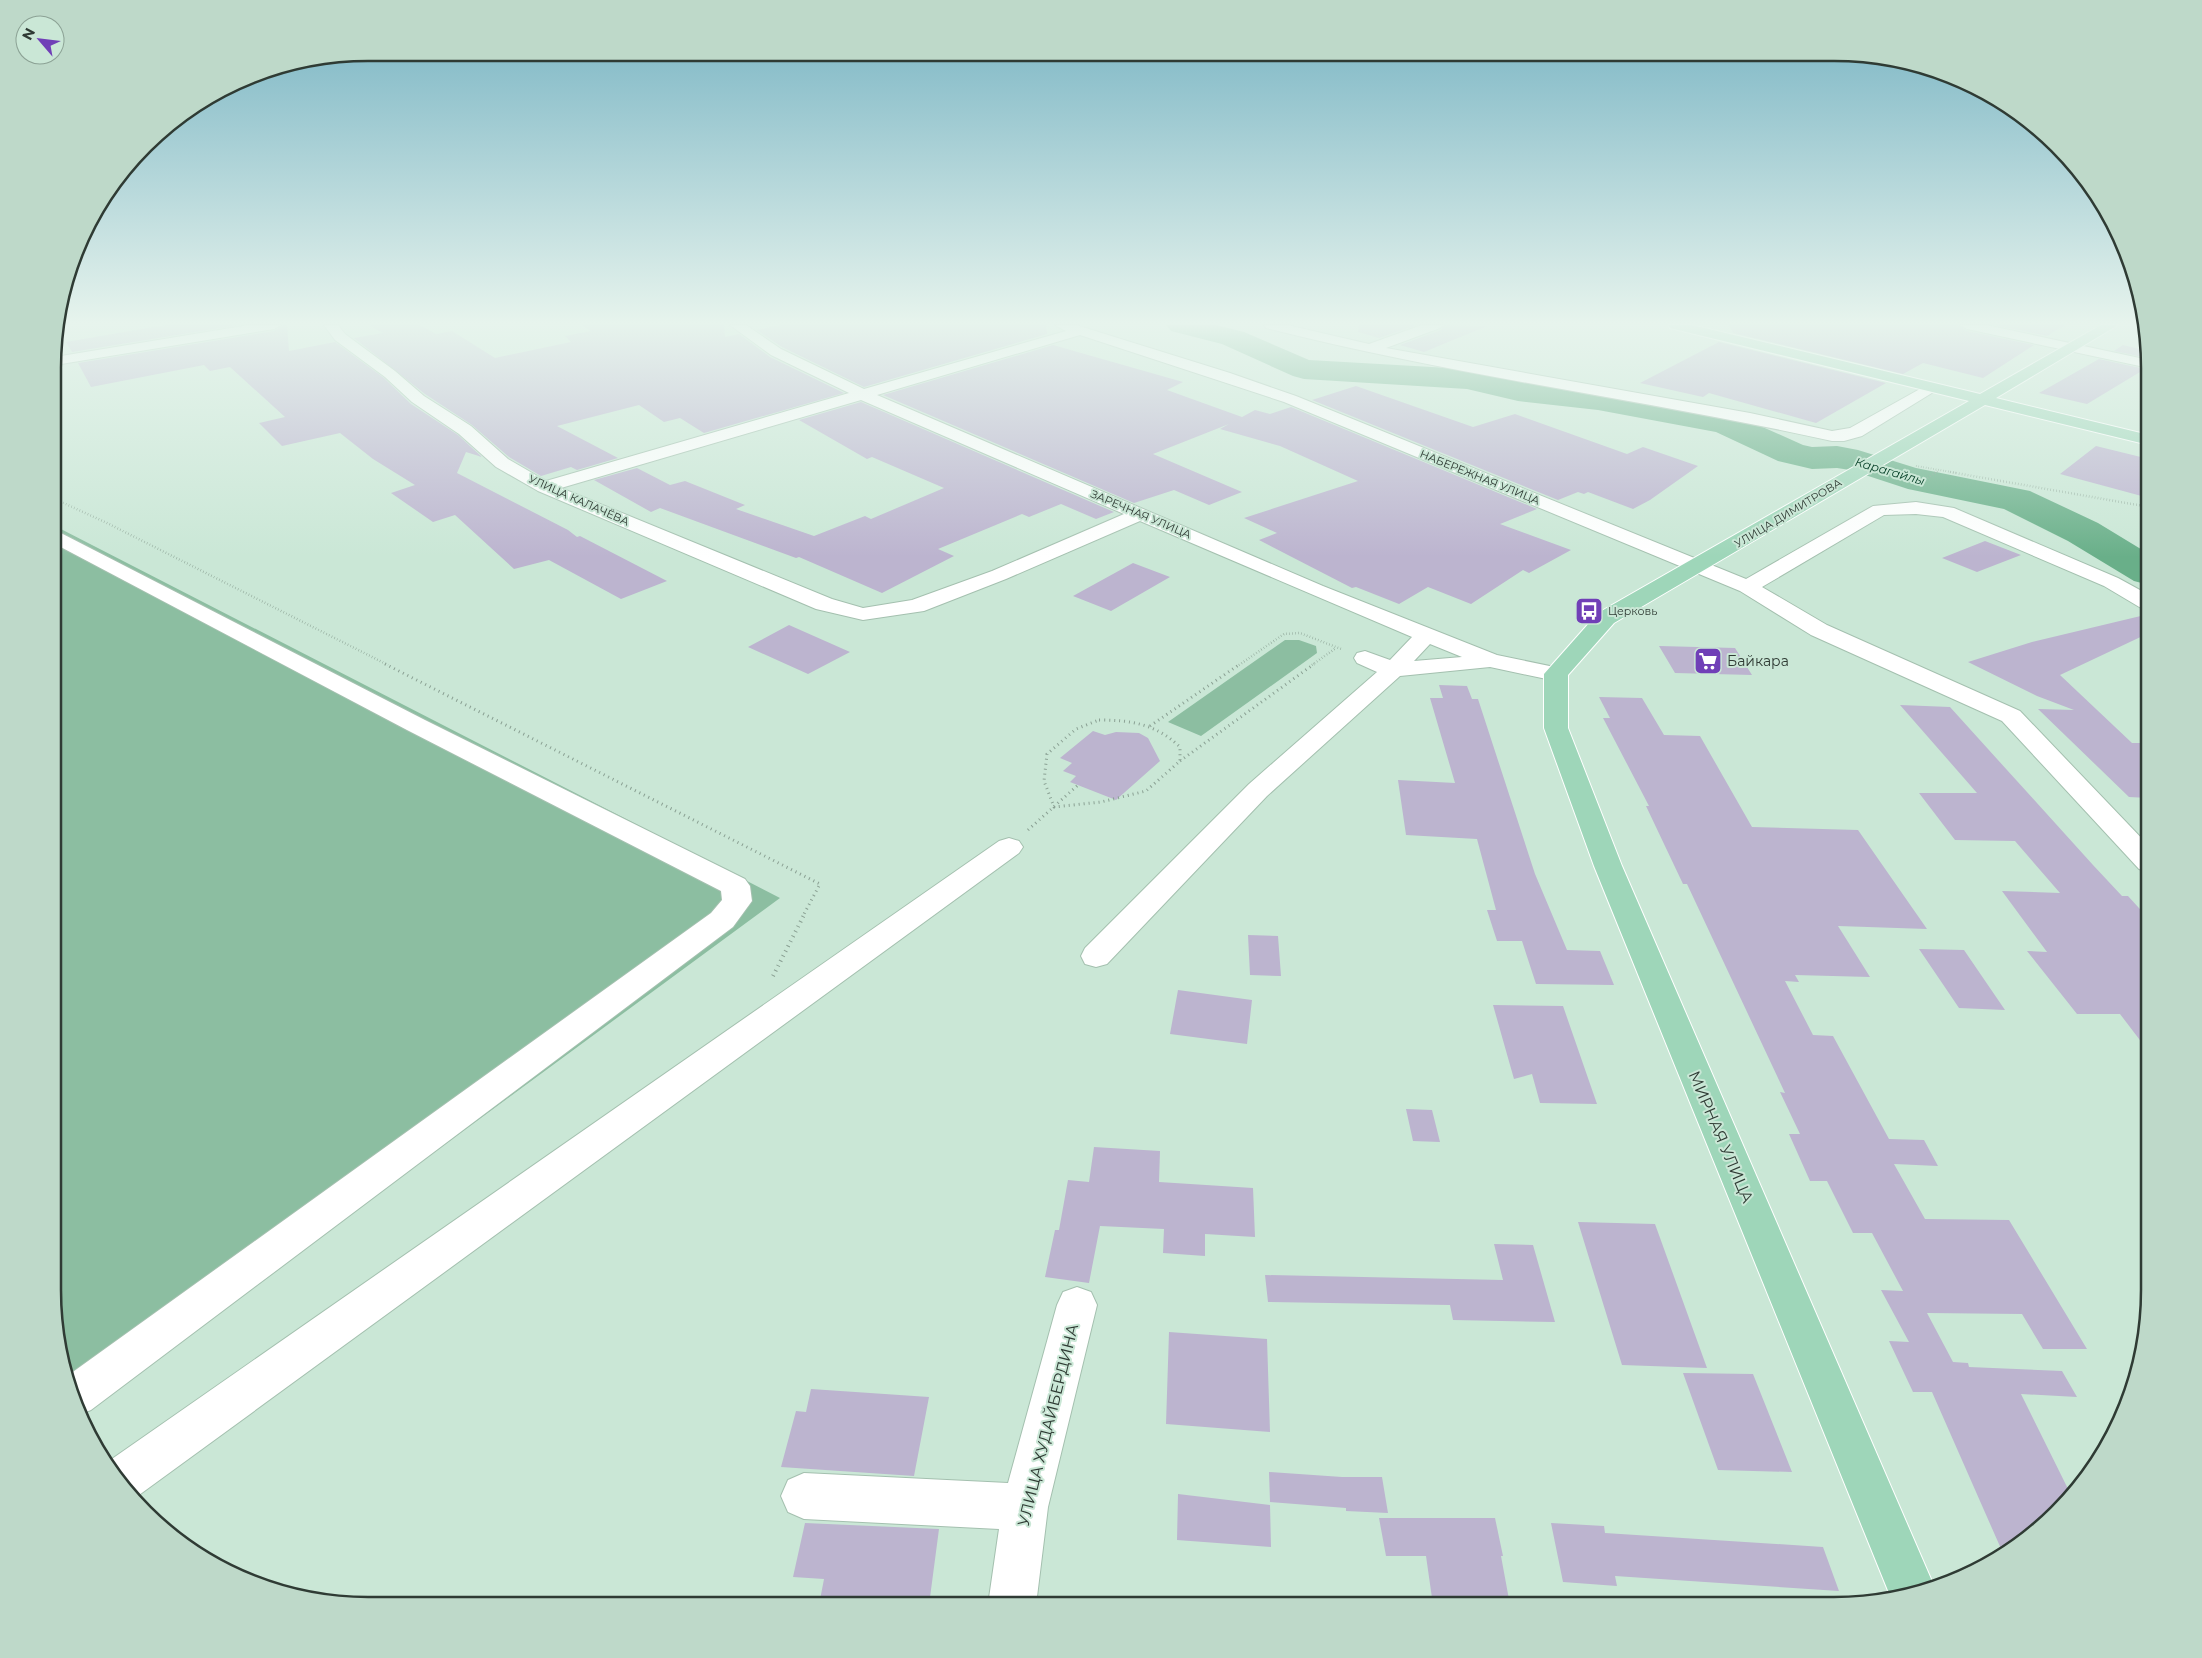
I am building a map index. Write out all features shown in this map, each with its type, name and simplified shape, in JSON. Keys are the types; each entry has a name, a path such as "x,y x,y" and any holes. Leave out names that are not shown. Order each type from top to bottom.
{"main road":[{"name":"УЛИЦА ДИМИТРОВА","path":"1556,674 1606,618 1981,402"},
{"path":"1995,402 2141,438"},
{"name":"МИРНАЯ УЛИЦА","path":"1556,674 1556,728 1608,866 1910,1587"}],"street":[{"name":"УЛИЦА КАЛАЧЁВА","path":"423,402 465,430 502,463 544,487 824,604 863,614 916,606 999,576 1141,514"},
{"path":"544,487 838,402"},
{"name":"ЗАРЕЧНАЯ УЛИЦА","path":"881,402 1426,635 1491,661 1556,674"},
{"name":"НАБЕРЕЖНАЯ УЛИЦА","path":"1298,402 1747,587 1819,630 2011,716 2141,854"},
{"path":"1661,402 1750,418 1832,436 1844,436 1856,432 1907,402"},
{"path":"1747,587 1880,510 1916,508 1947,512 2111,582 2141,599"},
{"path":"61,539 407,720 735,886 737,901 722,920 80,1392"},
{"path":"1096,956 1258,790 1393,670 1426,635"},
{"path":"1365,658 1393,670 1491,661"},
{"path":"125,1477 1009,847"},
{"name":"УЛИЦА ХУДАЙБЕРДИНА","path":"1013,1597 1025,1507 1077,1305"},
{"path":"804,1496 1025,1507"}],"path":[{"path":"1884,458 1938,471 2141,506"},
{"path":"1150,726 1284,634 1300,633 1365,658"},
{"path":"1054,807 1100,802 1146,791 1180,760 1337,647"},
{"path":"1054,807 1044,780 1047,754 1076,729 1099,720 1129,720 1168,734 1180,747 1180,760"},
{"path":"1009,847 1078,785"}],"green space":[{"path":"61,529 780,898 86,1409 67,1350 61,1290"},
{"path":"1285,640 1299,640 1316,646 1317,653 1201,736 1168,722"}],"building":[{"path":"269,402 409,402 458,435 482,457 466,452 457,473 568,530 577,537 580,536 667,581 621,599 549,560 514,569 455,515 433,522 391,493 415,485 373,459 340,433 282,446 259,423 285,417"},
{"path":"438,402 811,402 704,433 680,418 664,422 639,405 557,426 618,458 577,470 571,467 541,476 509,457 472,425"},
{"path":"862,402 1114,512 1096,519 1061,504 1029,517 1022,514 938,549 954,556 882,593 799,557 796,558 660,508 651,512 594,480 637,468 670,485 685,481 745,505 736,509 814,536 865,516 871,519 944,488 872,457 867,459 799,420"},
{"path":"900,402 1201,402 1242,417 1255,410 1270,414 1291,407 1537,509 1500,524 1571,550 1529,573 1523,570 1471,604 1428,587 1399,604 1356,587 1352,588 1259,540 1277,533 1244,518 1358,481 1280,446 1220,429 1229,424 1153,454 1242,492 1209,505 1174,490 1134,503"},
{"path":"1318,402 1403,402 1473,427 1515,414 1627,454 1643,447 1698,466 1650,500 1633,509 1588,492 1584,494 1578,492 1558,500"},
{"path":"1742,402 1852,402 1816,423"},
{"path":"2096,446 2141,457 2141,496 2060,474"},
{"path":"1985,541 2021,555 1977,572 1942,558"},
{"path":"1133,563 1170,577 1111,611 1073,596"},
{"path":"2141,616 2141,637 2060,675 2132,743 2141,743 2141,798 2129,797 2038,709 2074,710 2037,696 1968,662 2032,642"},
{"path":"789,625 850,652 808,674 748,647"},
{"name":"Байкара","path":"1659,646 1735,648 1752,675 1675,673"},
{"path":"1439,685 1467,686 1472,699 1478,699 1535,874 1567,950 1600,951 1614,985 1536,984 1522,941 1497,941 1487,910 1496,910 1477,839 1406,835 1398,780 1455,783 1430,698 1443,698"},
{"path":"1599,697 1642,698 1664,735 1700,736 1752,827 1858,830 1927,929 1838,926 1870,977 1795,975 1799,982 1785,981 1813,1035 1833,1036 1889,1139 1924,1140 1938,1166 1894,1164 1925,1219 2009,1220 2087,1349 2043,1349 2022,1314 1927,1313 1953,1362 1968,1363 1969,1367 2062,1371 2077,1397 2021,1394 2068,1489 2036,1521 2000,1547 1932,1392 1913,1392 1889,1341 1909,1342 1881,1290 1903,1291 1872,1233 1853,1233 1827,1181 1810,1181 1789,1134 1800,1134 1780,1092 1785,1093 1687,884 1683,884 1646,806 1649,806 1603,718 1610,718"},
{"path":"1900,705 1950,707 2122,896 2128,896 2141,910 2141,1042 2120,1014 2077,1014 2027,951 2047,952 2002,891 2060,893 2015,841 1955,840 1919,793 1977,793"},
{"path":"1093,731 1105,735 1116,732 1139,733 1148,738 1160,761 1116,800 1070,782 1076,776 1063,771 1072,763 1060,758"},
{"path":"1248,935 1278,936 1281,976 1250,975"},
{"path":"1919,949 1964,950 2005,1010 1959,1008"},
{"path":"1178,990 1252,1000 1247,1044 1170,1034"},
{"path":"1493,1005 1563,1006 1597,1104 1540,1103 1532,1074 1514,1079"},
{"path":"1406,1109 1432,1110 1440,1142 1413,1141"},
{"path":"1094,1147 1160,1151 1159,1182 1253,1188 1255,1237 1205,1234 1205,1256 1163,1253 1164,1229 1100,1226 1089,1283 1045,1277 1055,1230 1059,1230 1068,1180 1089,1182"},
{"path":"1578,1222 1655,1224 1707,1368 1622,1365"},
{"path":"1494,1244 1533,1245 1555,1322 1453,1320 1450,1305 1268,1302 1265,1275 1503,1280"},
{"path":"1169,1332 1267,1339 1270,1432 1166,1424"},
{"path":"1683,1373 1753,1374 1792,1472 1718,1470"},
{"path":"811,1389 929,1397 914,1476 781,1467 796,1411 806,1412"},
{"path":"1269,1472 1342,1477 1382,1477 1388,1513 1346,1511 1346,1508 1270,1502"},
{"path":"1178,1494 1270,1505 1271,1547 1177,1540"},
{"path":"1379,1518 1495,1518 1509,1597 1432,1597 1426,1556 1386,1556"},
{"path":"805,1523 939,1529 930,1597 821,1597 824,1579 793,1577"},
{"path":"1551,1523 1604,1526 1605,1533 1823,1547 1839,1591 1615,1576 1617,1586 1563,1582"}],"waterway":[{"name":"Карагайлы","path":"1611,402 1726,423 1791,453 1812,458 1837,457 1858,461 1908,478 2016,499 2083,532 2141,567"}],"place":[{"name":"Церковь","path":"1589,611"},
{"name":"Байкара","path":"1708,661"}]}
